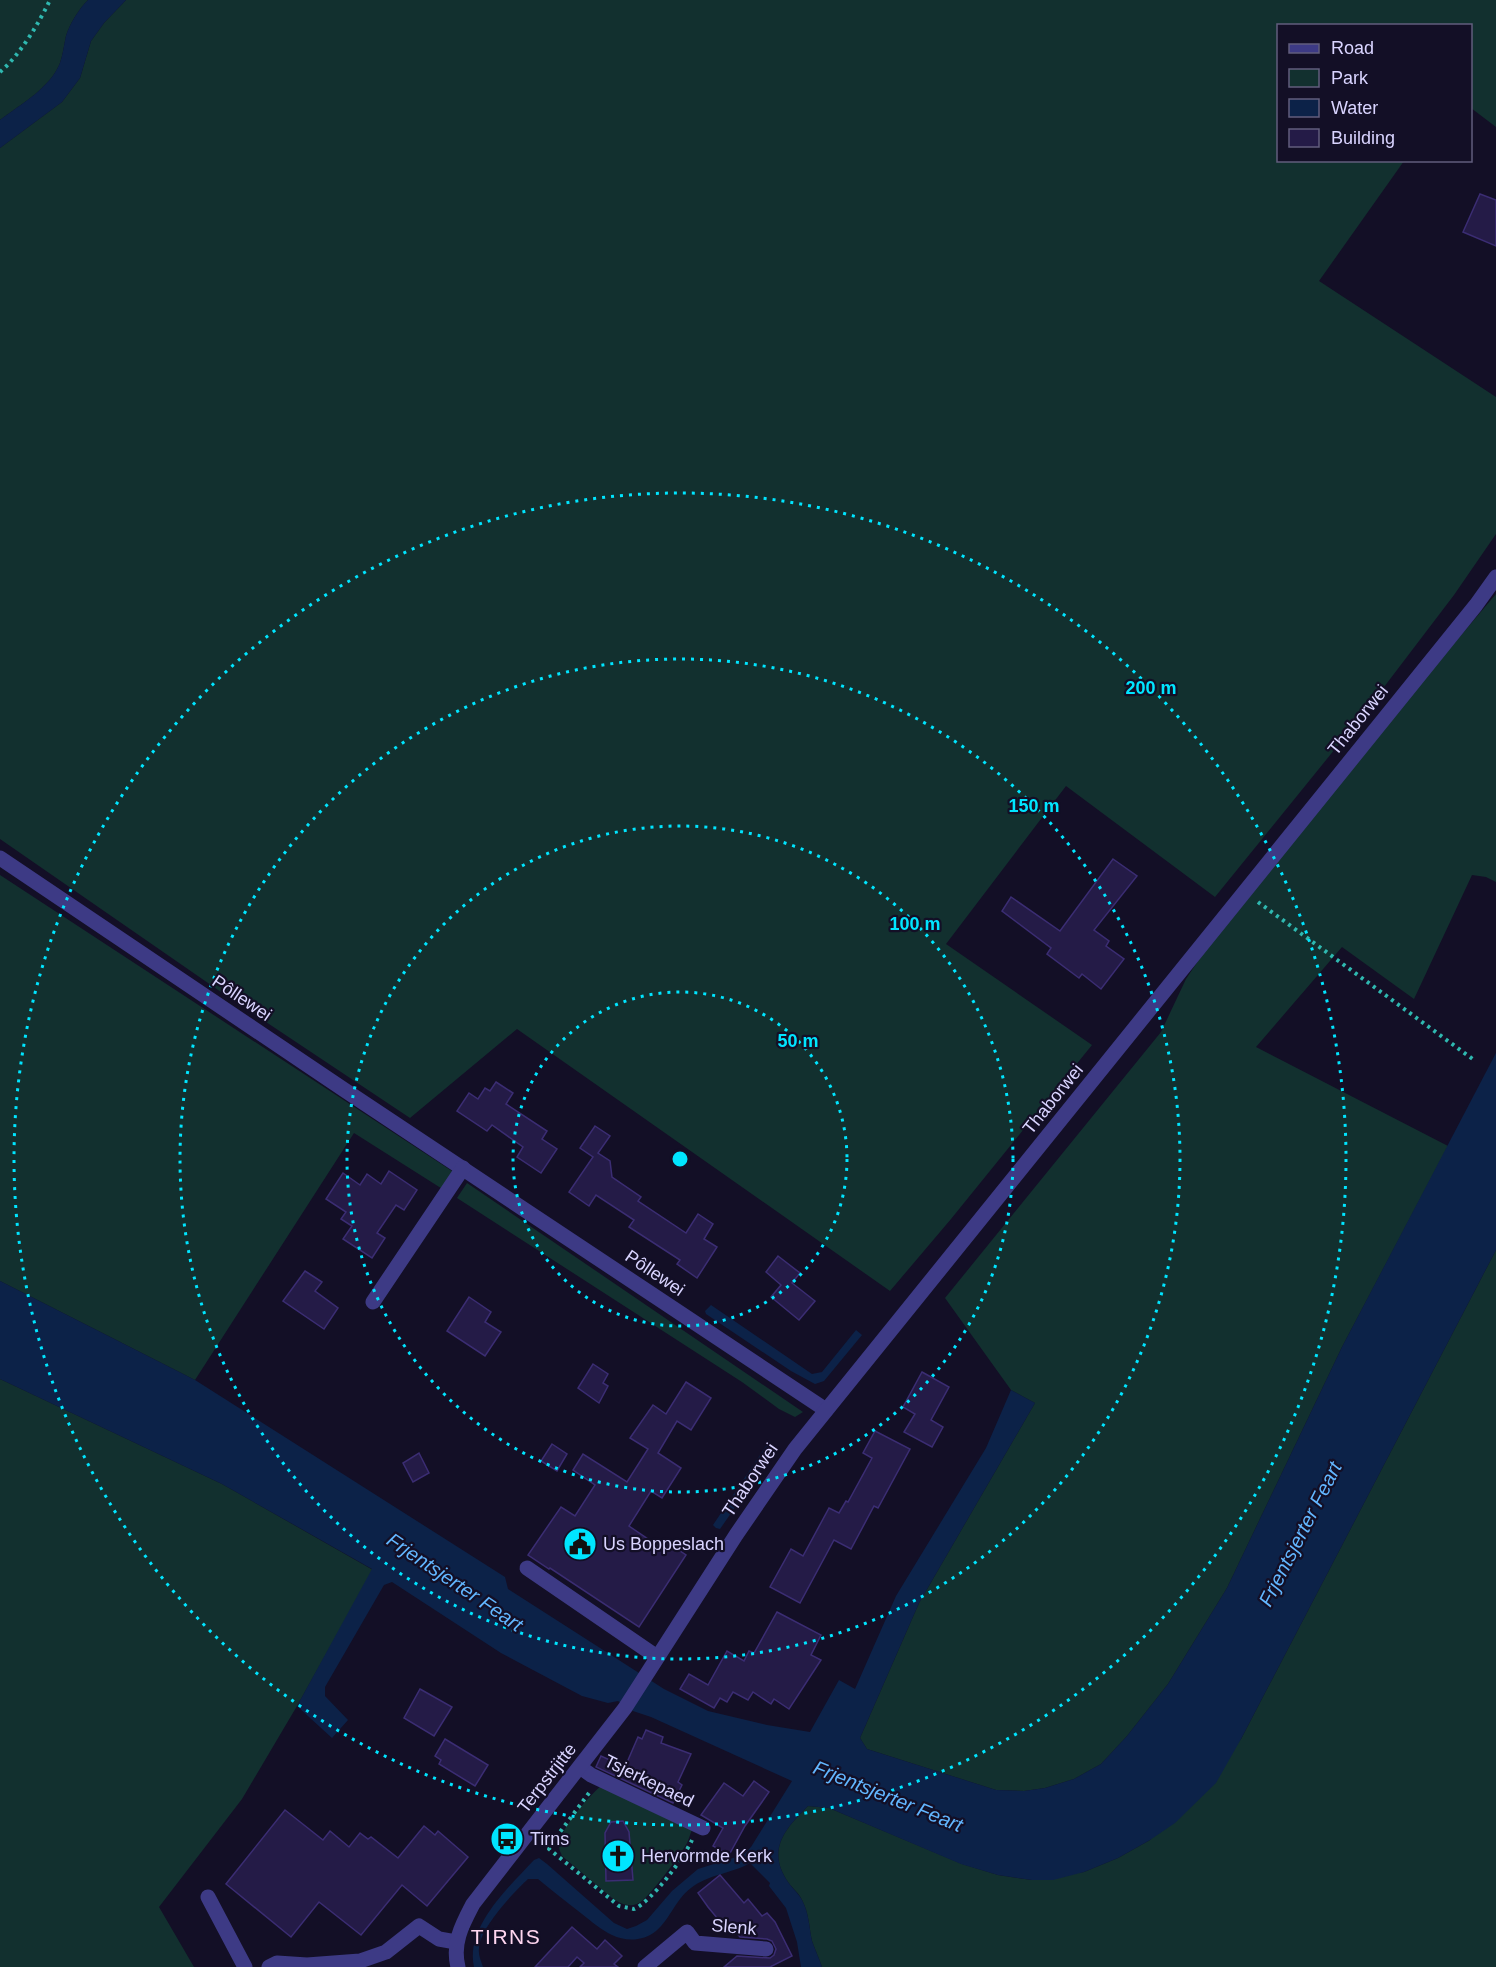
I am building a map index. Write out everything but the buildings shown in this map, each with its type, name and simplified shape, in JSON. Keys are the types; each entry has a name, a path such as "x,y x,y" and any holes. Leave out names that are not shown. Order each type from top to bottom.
{"street":[{"name":"Thaborwei","path":"625,1708 736,1535 795,1449 1476,606 1496,577"},
{"name":"Pôllewei","path":"0,858 826,1410"},
{"path":"373,1302 463,1168"},
{"path":"527,1568 657,1657"},
{"name":"Terpstrjitte","path":"458,1967 455,1955 456,1942 462,1924 474,1904 625,1708"},
{"name":"Tsjerkepaed","path":"580,1767 599,1779 700,1827"},
{"path":"208,1897 245,1967"},
{"path":"269,1967 277,1963 307,1965 360,1961 386,1952 419,1926 439,1939 456,1942"},
{"name":"Slenk","path":"645,1967 687,1932 695,1943 766,1949"}],"path":[{"path":"0,72 8,65 41,18 50,0"},
{"path":"1245,893 1474,1060"},
{"path":"599,1779 549,1850 619,1906 634,1909 649,1899 691,1843 700,1827"}],"green space":[{"path":"0,0 88,0 70,26 60,63 55,72 34,95 0,120"},
{"path":"126,0 1496,0 1496,127 1472,109 1472,24 1277,24 1277,162 1403,162 1319,281 1496,397 1496,534 1454,595 1365,712 1215,897 1066,786 946,944 1092,1045 890,1291 517,1029 410,1118 221,992 0,839 0,148 62,102 80,78 91,41"},
{"path":"1496,594 1496,882 1486,877 1472,875 1414,999 1342,947 1256,1047 1448,1146 1342,1347 1227,1588 1168,1684 1127,1736 1101,1764 1074,1779 1045,1788 1024,1791 996,1790 867,1749 860,1738 919,1603 1035,1403 1011,1390 945,1298 1161,1032 1186,979 1206,949 1406,700"},
{"path":"0,875 455,1173 444,1190 354,1133 195,1380 0,1281"},
{"path":"467,1183 803,1412 795,1417 779,1409 742,1382 457,1198"},
{"path":"1496,1250 1496,1967 822,1967 812,1941 804,1905 788,1882 779,1860 781,1841 792,1823 808,1806 829,1808 962,1864 998,1875 1032,1880 1084,1872 1118,1858 1150,1840 1241,1739"},
{"path":"0,1379 222,1484 373,1570 242,1799 159,1907 194,1967 0,1967"},
{"path":"601,1786 692,1830 678,1856 650,1893 639,1903 625,1905 612,1898 562,1856 559,1849 563,1832 569,1823 582,1805"}],"water":[{"path":"88,0 126,0 91,41 80,78 62,102 0,148 0,120 34,95 55,72 60,63 70,26"},
{"name":"Frjentsjerter Feart","path":"1496,1053 1496,1250 1216,1783 1175,1823 1150,1840 1118,1858 1084,1872 1053,1880 1032,1880 998,1875 961,1864 829,1808 808,1806 792,1823 781,1841 779,1860 788,1882 804,1905 812,1941 822,1967 801,1967 797,1942 786,1908 769,1886 770,1883 750,1863 698,1883 681,1898 656,1931 646,1937 635,1939 623,1939 608,1933 538,1879 528,1879 491,1921 481,1940 479,1951 483,1967 474,1967 473,1952 482,1923 502,1895 534,1860 539,1858 614,1923 627,1929 647,1920 672,1891 698,1869 744,1854 751,1847 792,1781 633,1711 618,1701 608,1703 582,1696 501,1653 392,1582 384,1585 325,1687 325,1696 348,1720 332,1738 297,1706 372,1569 222,1484 0,1379 0,1281 195,1380 505,1577 508,1589 664,1689 708,1711 767,1725 810,1732 839,1680 855,1689 896,1596 986,1448 1011,1390 1035,1403 919,1603 860,1738 867,1749 996,1790 1024,1791 1045,1788 1074,1779 1101,1764 1127,1736 1168,1684 1227,1588 1342,1347"},
{"path":"711,1305 812,1374 822,1372 856,1330 862,1335 824,1381 815,1384 791,1371 706,1314 705,1311"},
{"path":"768,1443 771,1443 774,1448 720,1529 716,1528 713,1525"}],"place":[{"name":"Us Boppeslach","path":"580,1544"},
{"name":"Tirns","path":"507,1839"},
{"name":"Hervormde Kerk","path":"618,1856"}],"district":[{"name":"TIRNS","path":"506,1936"}]}
